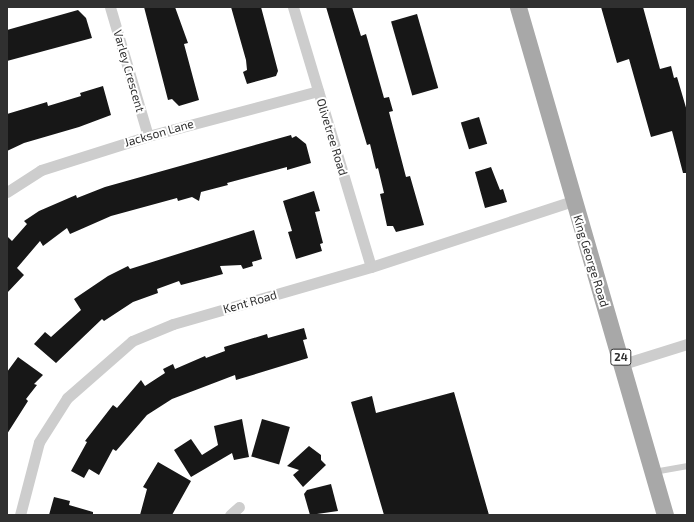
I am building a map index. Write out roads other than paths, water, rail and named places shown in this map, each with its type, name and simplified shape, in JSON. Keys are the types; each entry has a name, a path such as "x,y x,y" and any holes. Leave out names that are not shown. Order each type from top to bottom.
{"main road":[{"name":"King George Road","path":"518,7 573,200 623,364 665,515"}],"street":[{"name":"Varley Crescent","path":"110,7 148,136"},
{"name":"Olivetree Road","path":"293,7 370,267"},
{"name":"Jackson Lane","path":"7,192 41,170 148,136 318,91"},
{"name":"Kent Road","path":"20,515 39,442 67,398 132,341 173,324 370,267 573,200"},
{"path":"623,364 687,344"},
{"path":"230,515 239,507"}],"lane":[{"path":"653,472 687,465"}]}
